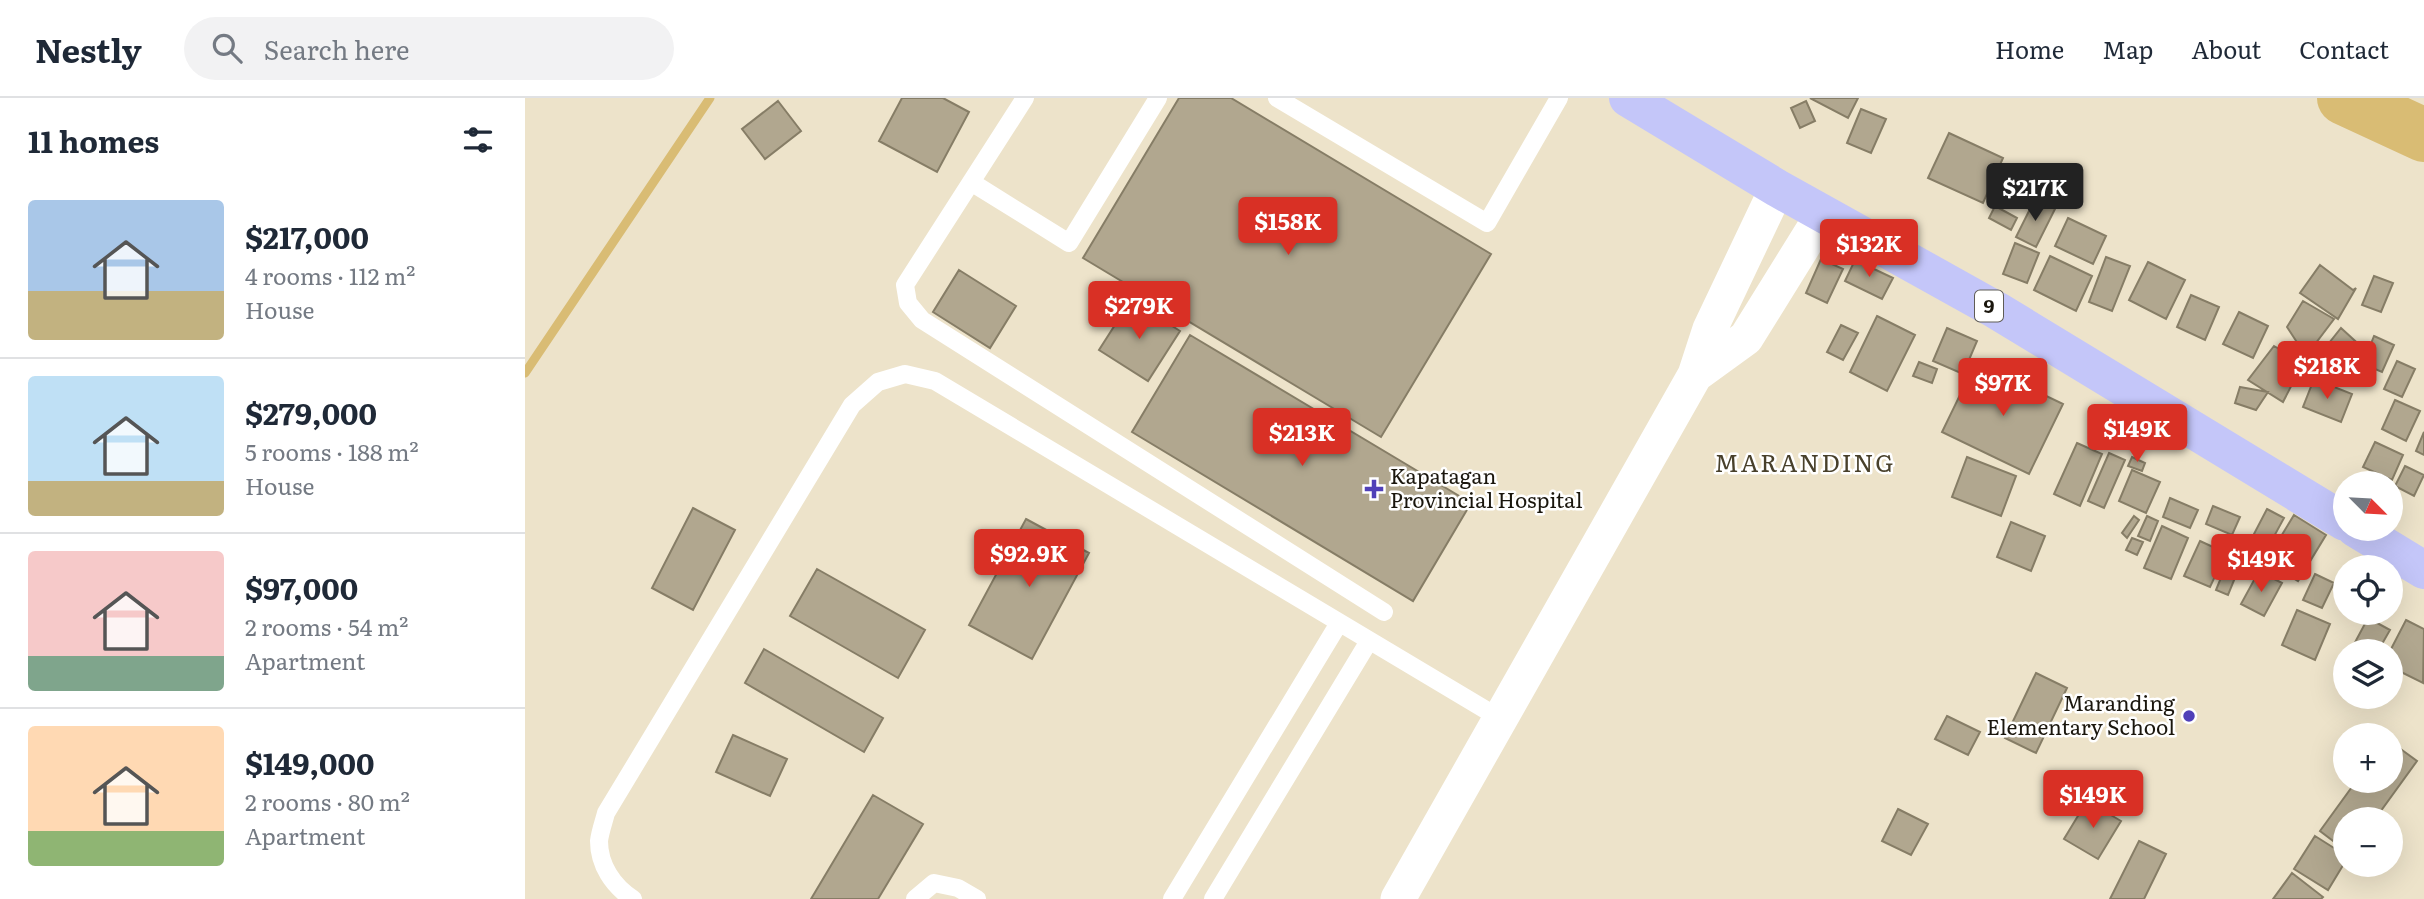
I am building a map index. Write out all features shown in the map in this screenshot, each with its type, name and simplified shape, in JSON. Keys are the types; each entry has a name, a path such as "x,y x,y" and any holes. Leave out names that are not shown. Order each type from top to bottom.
{"highway":[{"name":"9","path":"1628,98 1777,188 1996,310 2333,515"},
{"path":"2376,541 2424,570"}],"street":[{"path":"1398,899 1695,375 1710,329 1777,188"},
{"path":"1695,375 1746,338 1823,214"}],"lane":[{"path":"1025,98 905,285 908,303 922,320 1384,612"},
{"path":"971,182 1069,243 1158,98"},
{"path":"1277,98 1487,223 1559,98"},
{"path":"632,899 612,882 603,863 600,841 606,813 852,405 878,382 905,374 935,381 1501,719"},
{"path":"1172,899 1339,623"},
{"path":"1213,899 1369,641"},
{"path":"915,899 934,883 958,888 977,899"}],"building":[{"path":"902,98 943,98 969,112 937,172 879,141"},
{"path":"1179,98 1231,98 1491,254 1381,437 1083,258"},
{"path":"1810,98 1858,98 1848,118"},
{"path":"778,101 801,131 765,159 742,129"},
{"path":"1806,101 1815,121 1800,128 1791,108"},
{"path":"1861,109 1886,119 1871,153 1847,143"},
{"path":"1949,133 2003,158 1983,203 1928,178"},
{"path":"2035,199 2055,209 2036,247 2016,237"},
{"path":"1995,206 2017,218 2011,230 1989,218"},
{"path":"2068,218 2106,236 2093,264 2055,246"},
{"path":"2015,243 2039,253 2027,283 2003,274"},
{"path":"2050,256 2092,276 2076,311 2034,290"},
{"path":"2106,257 2130,266 2112,311 2089,302"},
{"path":"1821,259 1843,269 1827,303 1806,293"},
{"path":"1855,260 1893,278 1882,299 1845,281"},
{"path":"2148,262 2185,280 2166,319 2129,300"},
{"path":"2320,265 2353,290 2356,288 2338,319 2300,293"},
{"path":"959,270 1016,306 990,348 933,312"},
{"path":"2374,276 2393,283 2381,312 2362,305"},
{"path":"2191,295 2219,307 2205,340 2177,327"},
{"path":"1131,300 1180,331 1148,381 1099,350"},
{"path":"2303,301 2334,319 2306,356 2287,327"},
{"path":"2239,312 2268,326 2253,358 2223,344"},
{"path":"1877,316 1915,335 1887,391 1850,372"},
{"path":"1841,325 1858,333 1843,360 1827,352"},
{"path":"1947,328 1977,341 1963,374 1933,361"},
{"path":"2341,328 2365,350 2344,385 2314,362"},
{"path":"1190,335 1471,503 1413,601 1132,432"},
{"path":"2374,336 2394,345 2382,372 2363,364"},
{"path":"2274,346 2303,363 2283,402 2248,380"},
{"path":"2397,361 2415,369 2402,397 2384,389"},
{"path":"1919,362 1937,369 1932,383 1913,376"},
{"path":"1976,362 2063,404 2029,474 1942,432"},
{"path":"2314,379 2352,394 2341,422 2303,407"},
{"path":"2240,387 2268,392 2256,410 2235,403"},
{"path":"2395,400 2420,411 2406,441 2382,429"},
{"path":"2424,432 2424,455 2416,451"},
{"path":"2375,442 2403,455 2396,471 2372,471 2363,467"},
{"path":"2077,443 2102,454 2080,506 2054,494"},
{"path":"2109,453 2125,460 2104,508 2088,501"},
{"path":"1967,457 2016,476 2001,516 1952,497"},
{"path":"2132,457 2145,463 2142,471 2128,466"},
{"path":"2405,466 2424,475 2414,496 2403,490"},
{"path":"2132,470 2160,482 2146,513 2119,501"},
{"path":"2170,498 2198,510 2190,528 2163,517"},
{"path":"2213,506 2240,517 2232,535 2206,524"},
{"path":"693,508 735,530 693,610 652,588"},
{"path":"2267,509 2284,518 2259,564 2243,555"},
{"path":"2294,515 2326,535 2298,581 2266,561"},
{"path":"2134,516 2139,520 2127,538 2122,533"},
{"path":"2147,516 2158,521 2150,541 2138,536"},
{"path":"1026,519 1089,553 1032,659 969,625"},
{"path":"2011,522 2045,536 2031,571 1997,557"},
{"path":"2162,526 2188,538 2171,579 2144,568"},
{"path":"2132,538 2143,542 2137,555 2126,550"},
{"path":"2200,541 2226,553 2210,587 2184,576"},
{"path":"2227,563 2239,568 2228,595 2216,590"},
{"path":"817,569 925,630 898,678 790,616"},
{"path":"2259,571 2282,583 2264,616 2241,604"},
{"path":"2315,574 2333,583 2322,608 2303,600"},
{"path":"2297,610 2330,624 2315,660 2282,645"},
{"path":"2406,620 2424,629 2423,683 2403,673 2403,639 2396,639"},
{"path":"2364,625 2381,625 2390,630 2385,639 2357,639"},
{"path":"764,649 883,718 864,752 745,683"},
{"path":"2036,673 2067,688 2036,753 2005,738"},
{"path":"1947,716 1980,732 1968,755 1935,739"},
{"path":"733,735 787,759 770,796 716,772"},
{"path":"2403,751 2417,761 2403,780"},
{"path":"2348,793 2394,793 2384,807 2337,807"},
{"path":"873,795 923,824 878,899 811,899"},
{"path":"2087,801 2121,821 2098,859 2064,839"},
{"path":"1898,809 1928,824 1911,855 1882,841"},
{"path":"2333,813 2333,841 2320,831"},
{"path":"2315,836 2333,847 2333,877 2336,877 2328,890 2294,869"},
{"path":"2139,841 2166,854 2144,899 2110,899"},
{"path":"2292,873 2323,897 2273,899"}],"waterway":[{"path":"525,373 710,98"},
{"path":"2344,98 2424,135"}],"place":[{"name":"Kapatagan Provincial Hospital","path":"1374,489"},
{"name":"Maranding Elementary School","path":"2189,716"}],"district":[{"name":"MARANDING","path":"1805,464"}]}
